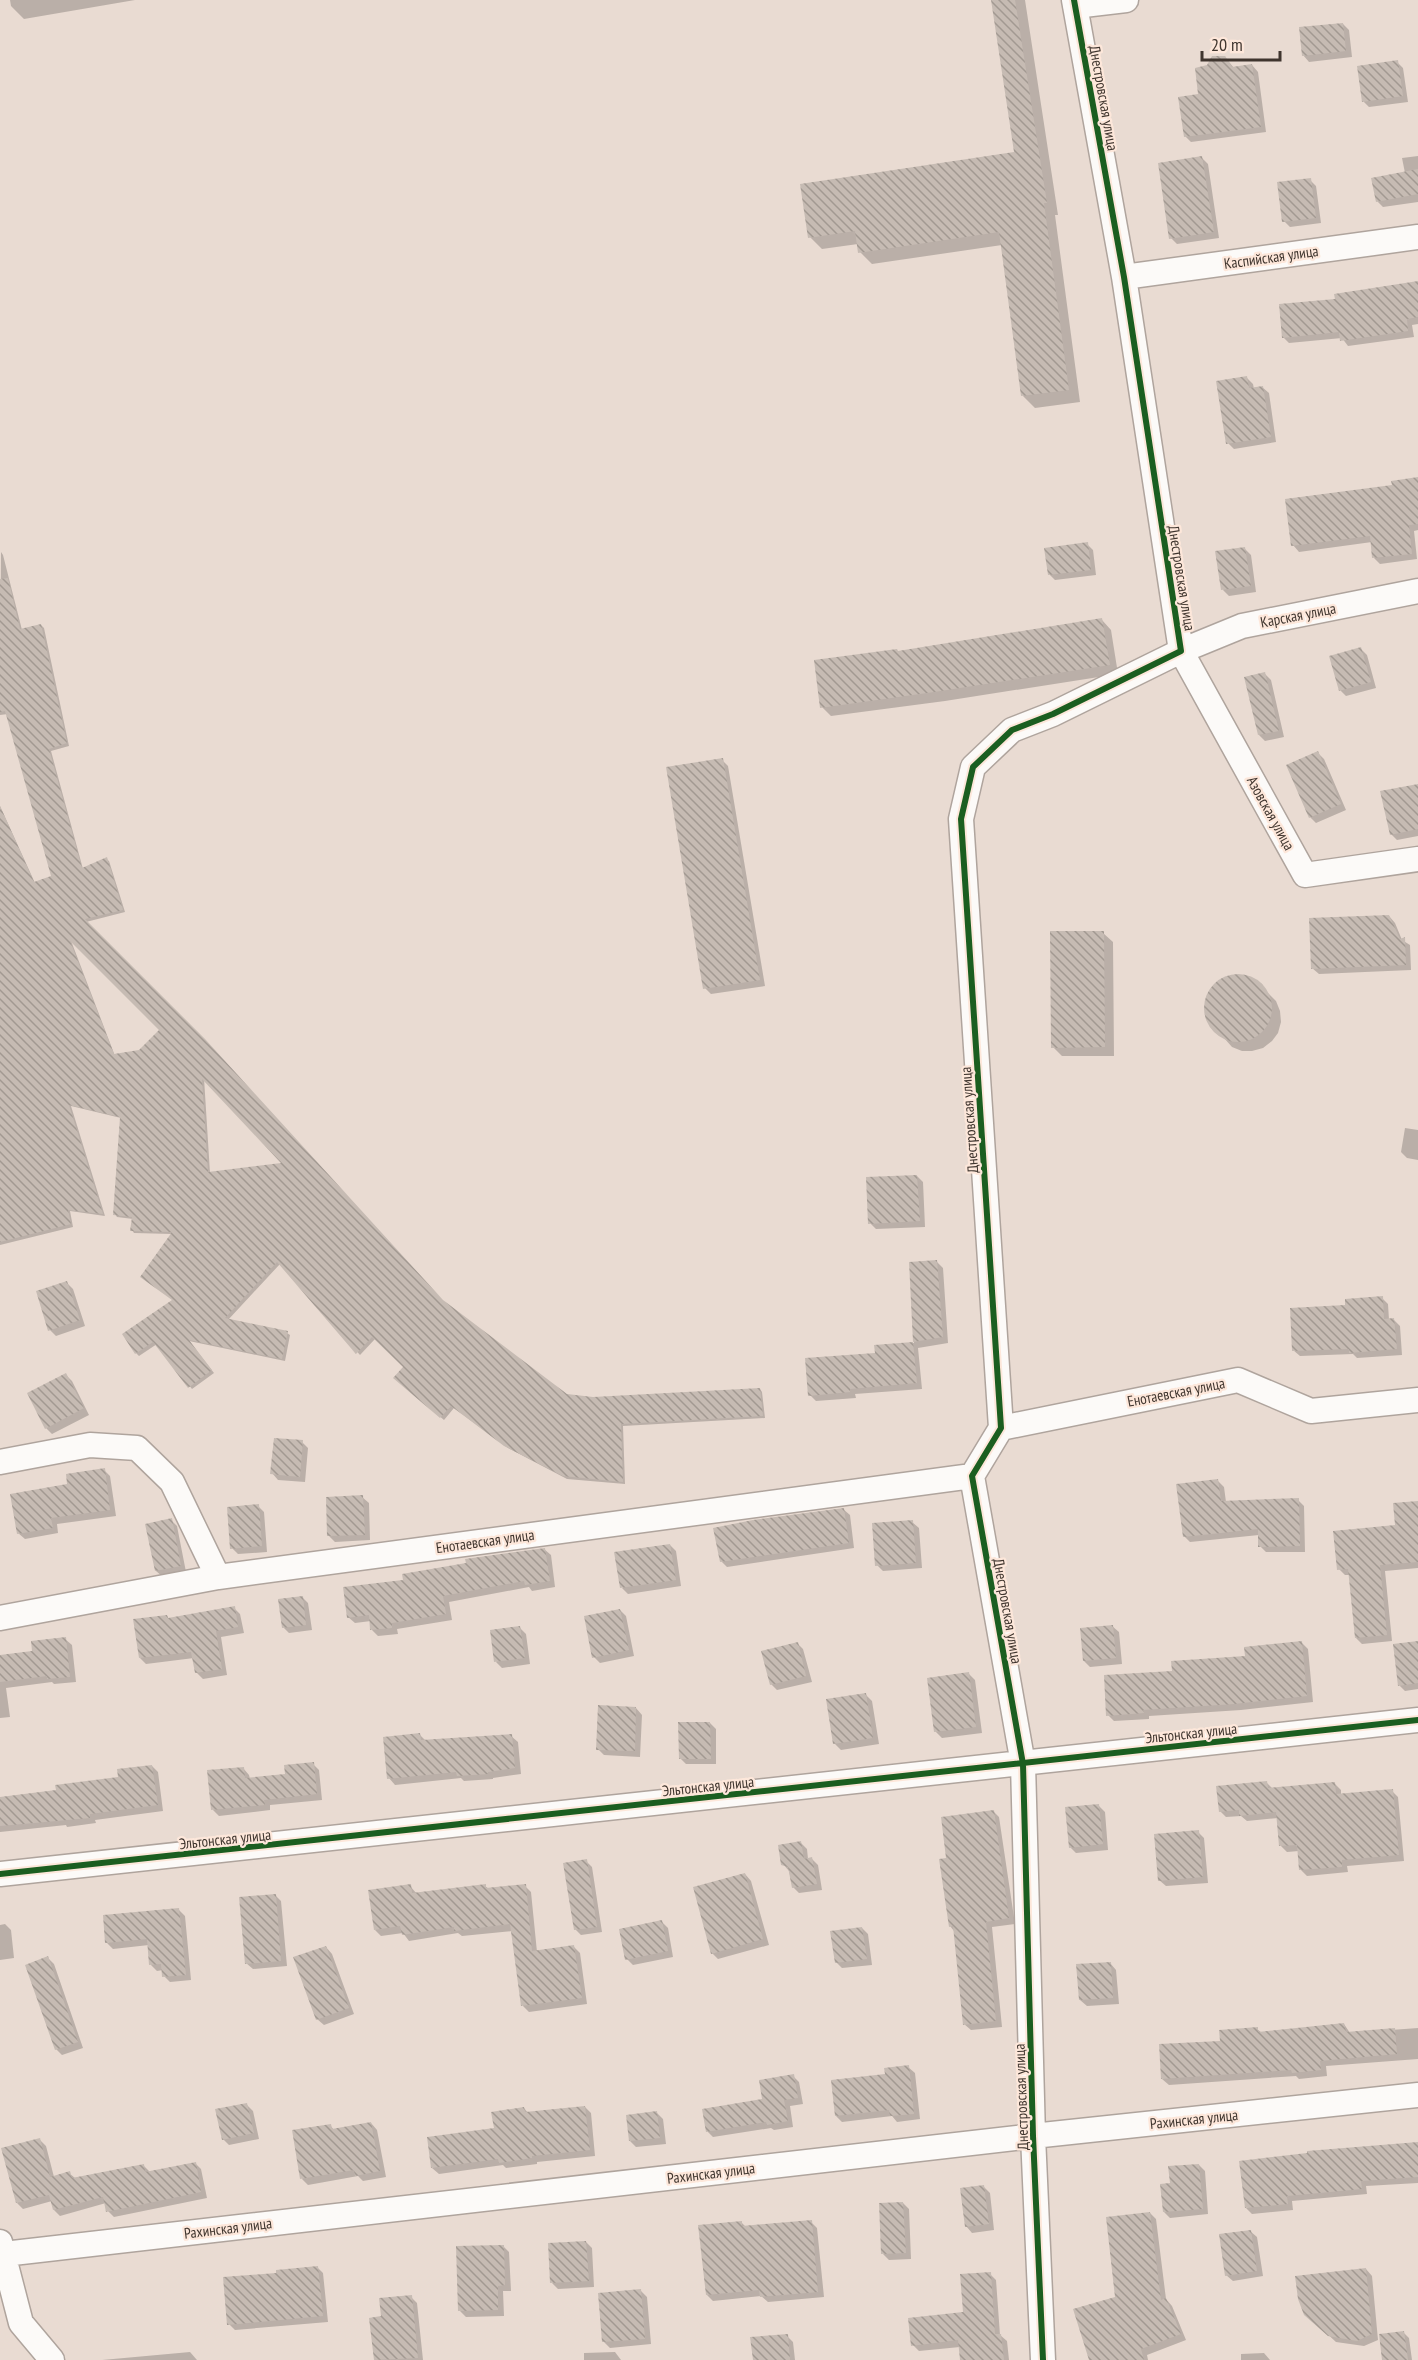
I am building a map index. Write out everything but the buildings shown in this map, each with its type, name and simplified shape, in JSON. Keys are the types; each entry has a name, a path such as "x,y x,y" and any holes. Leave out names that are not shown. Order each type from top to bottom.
{"street":[{"path":"1075,3 1126,0"},
{"name":"Днестровская улица","path":"1001,1428 961,819 973,767 1012,730 1053,714 1181,651 1124,276 1075,3"},
{"name":"Каспийская улица","path":"1124,276 1418,237"},
{"name":"Карская улица","path":"1181,651 1242,626 1418,591"},
{"name":"Азовская улица","path":"1181,651 1305,875 1418,859"},
{"name":"Енотаевская улица","path":"1001,1428 1238,1380 1311,1411 1418,1400"},
{"path":"972,1476 1001,1428"},
{"path":"0,1462 90,1445 137,1448 172,1482 218,1577"},
{"name":"Днестровская улица","path":"972,1476 1023,1764 1043,2360"},
{"name":"Енотаевская улица","path":"0,1618 218,1577 972,1476"},
{"name":"Эльтонская улица","path":"0,1874 1418,1720"},
{"name":"Рахинская улица","path":"2,2248 1418,2095"},
{"path":"2,2248 21,2323 52,2360"}],"cycle path":[{"path":"1043,2360 1033,2136 1023,1764 972,1476 1001,1428 961,819 973,767 1012,730 1053,714 1181,651 1124,277 1074,0"},
{"path":"0,1874 1418,1720"}]}
